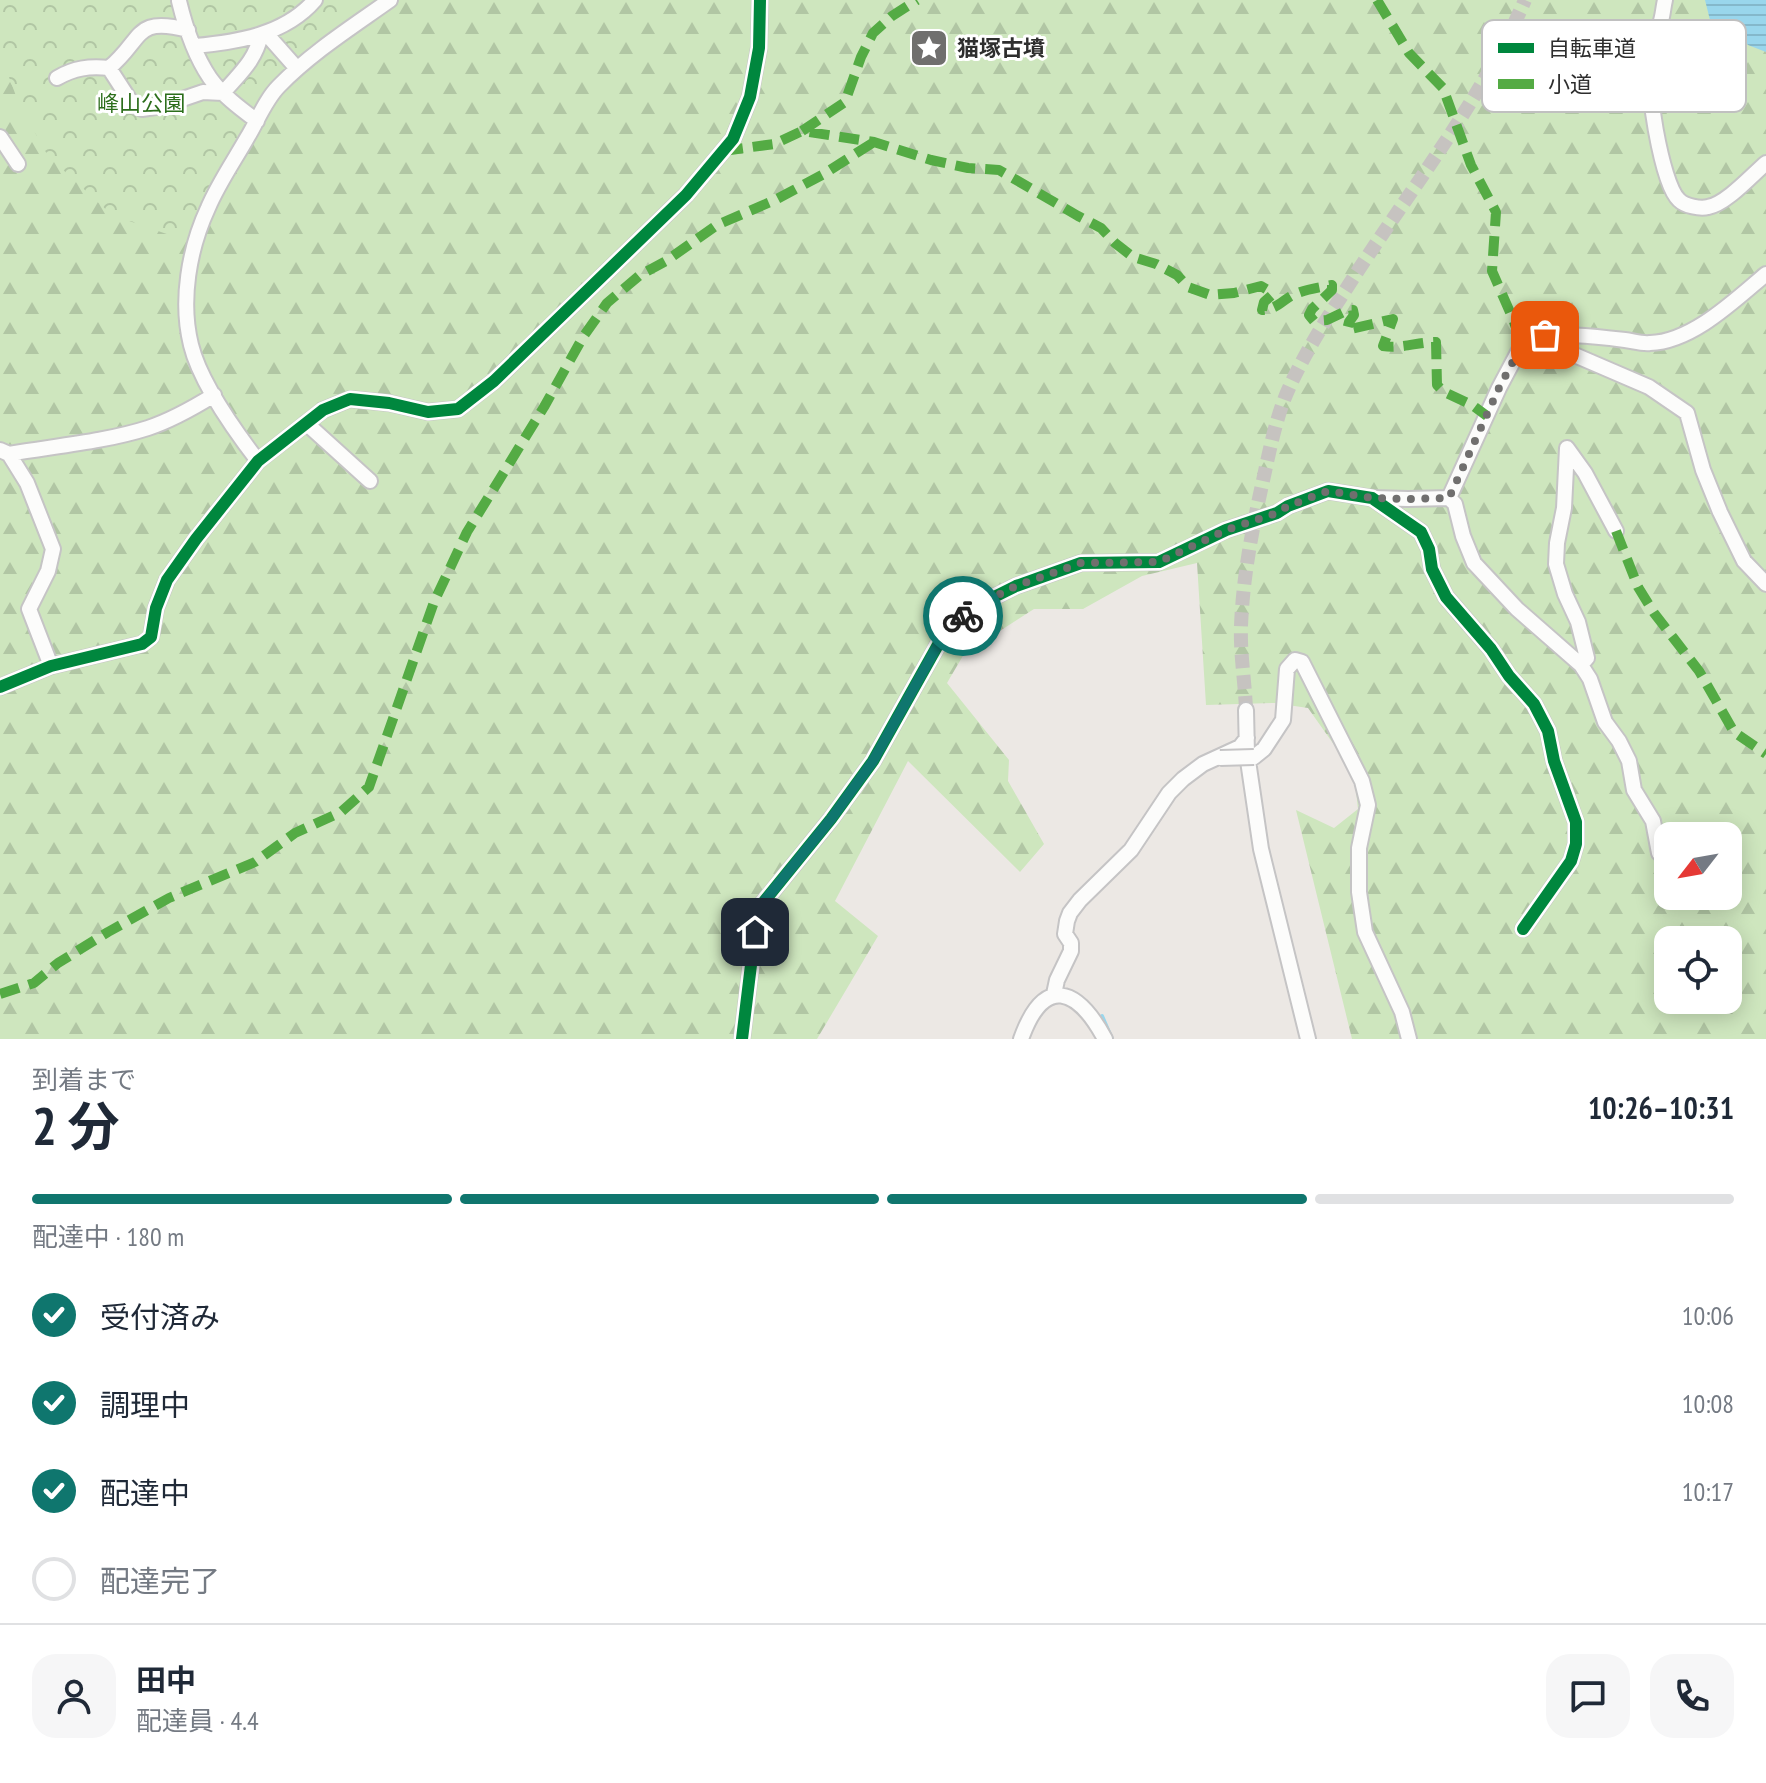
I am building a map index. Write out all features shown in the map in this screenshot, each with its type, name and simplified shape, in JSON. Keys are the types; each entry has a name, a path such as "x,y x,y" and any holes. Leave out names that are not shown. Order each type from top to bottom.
{"street":[{"path":"195,46 245,40 264,34 293,18 315,0"},
{"path":"258,461 234,430 191,347 187,288 192,252 208,207 275,90 298,67 390,0"},
{"path":"0,687 51,666 142,644 151,637 156,608 167,580 196,539 258,461 323,410 350,399 389,403 428,412 458,409 494,381 686,195 733,139 750,97 759,48 760,0"},
{"path":"1661,20 1665,0"},
{"path":"179,1 188,30 210,78 257,121"},
{"path":"57,78 71,70 92,66 109,68 150,26 188,30"},
{"path":"264,34 298,67"},
{"path":"109,68 133,105 142,109 162,106 203,92 223,93 242,74 264,34"},
{"path":"1655,112 1665,175 1681,202 1705,208 1717,205 1766,163"},
{"path":"0,137 18,164"},
{"path":"1449,498 1525,339 1545,335 1648,344 1669,340 1694,331 1766,274"},
{"path":"1522,345 1563,350 1649,387 1687,413 1703,470 1720,512 1744,561 1766,584"},
{"path":"51,666 29,609 48,571 53,549 27,483 4,452 145,429 214,395"},
{"path":"306,423 370,481"},
{"path":"1581,665 1587,658 1578,622 1556,564 1564,508 1567,448 1585,473 1616,531"},
{"path":"742,1039 755,932 762,904 873,761 939,643 957,620 1016,586 1081,563 1159,562 1226,530 1328,491 1372,498 1449,498 1455,504 1474,563 1517,609 1581,665 1590,679 1605,722 1629,761 1634,790 1654,826"},
{"path":"1372,498 1421,532 1429,549 1432,569 1446,597 1534,704 1548,731 1554,761 1576,822 1576,844 1571,861 1523,929"},
{"path":"1220,758 1254,757 1264,749 1283,720 1287,669 1295,660 1302,662 1362,781 1368,805 1359,848 1359,892 1365,932 1402,1012 1409,1039"},
{"path":"1246,710 1247,754 1261,849 1308,1039"},
{"path":"1054,994 1071,951 1071,943 1065,934 1070,913 1131,850 1169,793 1183,779 1203,764 1240,747 1247,738"},
{"path":"1021,1039 1027,1022 1042,1001 1054,994 1068,997 1082,1007 1097,1023 1105,1039"}],"green space":[{"path":"0,0 1766,0 1766,1039 1352,1039 1296,810 1334,828 1358,809 1354,773 1308,708 1274,703 1206,705 1197,563 1142,576 1083,609 1034,609 964,654 947,683 1009,760 1008,781 1044,844 1020,872 908,761 835,901 878,936 817,1039 0,1039"},
{"name":"峰山公園","path":"0,0 377,0 323,41 258,106 191,222 184,240 112,215 48,156 19,104 0,53"}],"water":[{"path":"1705,0 1766,0 1766,52 1746,43 1746,20 1710,20"}],"waterway":[{"path":"1102,1016 1112,1039"}],"tunnel":[{"path":"1515,20 1525,0"},
{"path":"1246,710 1241,636 1244,588 1260,494 1285,398 1328,317 1482,83"}],"marked path":[{"path":"802,131 845,102 873,33 917,0"},
{"path":"1377,0 1409,53 1443,88 1471,165 1496,212 1492,271 1522,345"},
{"path":"723,151 774,144 802,131 874,142 931,160 968,168 999,170 1101,228 1133,257 1156,264 1177,275 1188,287 1210,295 1261,286 1272,295 1264,302 1262,310 1293,295 1332,285 1332,290 1312,309 1309,315 1314,321 1327,320 1353,310 1347,330 1393,319 1383,346 1436,342 1437,385 1487,416"},
{"path":"0,994 34,983 58,963 169,898 255,862 295,833 341,812 369,787 434,602 467,532 583,337 607,303 640,275 666,261 717,225 775,200 874,142"},
{"path":"1616,531 1638,587 1699,671 1734,732 1766,754"}],"cycle path":[{"path":"0,687 51,666 142,644 151,637 156,608 167,580 196,539 258,461 323,410 350,399 389,403 428,412 458,409 494,381 686,195 733,139 750,97 759,48 760,0"},
{"path":"742,1039 755,932 762,904 873,761 939,643 957,620 1016,586 1081,563 1159,562 1226,530 1328,491 1372,498 1421,532 1429,549 1432,569 1446,597 1534,704 1548,731 1554,761 1576,822 1576,844 1571,861 1523,929"}],"way so far":[{"path":"963,616 1016,586 1081,563 1159,562 1226,530 1328,491 1372,498 1449,498 1525,339 1545,335"}],"place":[{"name":"猫塚古墳","path":"929,48"}],"route":[{"path":"755,932 762,904 873,761 939,643 963,616"}]}
